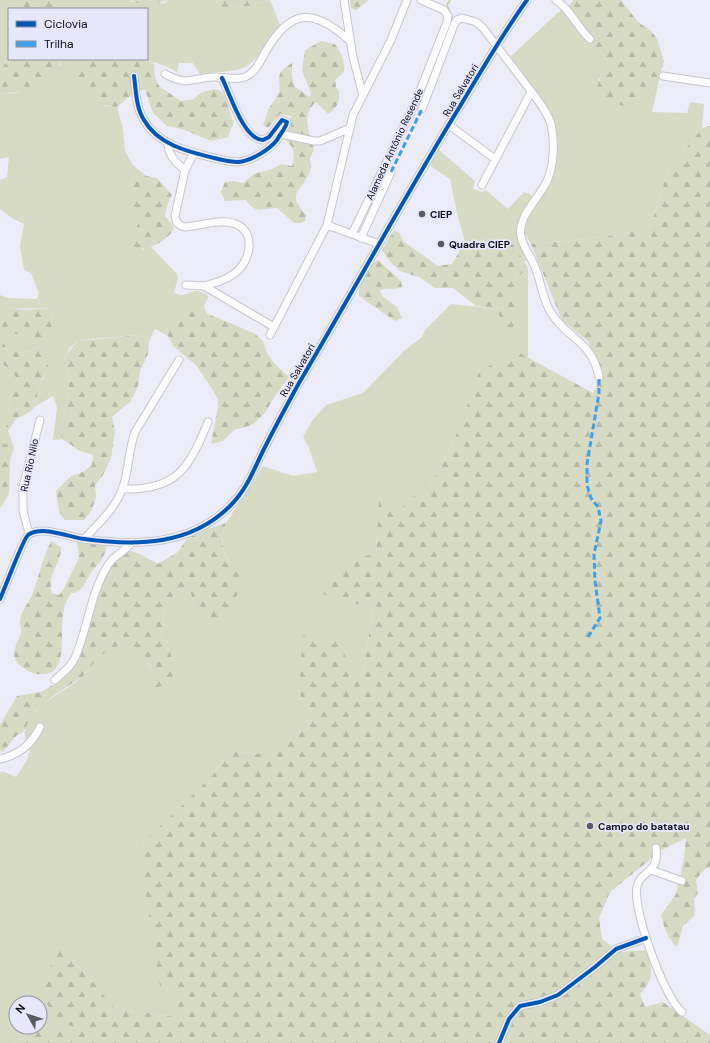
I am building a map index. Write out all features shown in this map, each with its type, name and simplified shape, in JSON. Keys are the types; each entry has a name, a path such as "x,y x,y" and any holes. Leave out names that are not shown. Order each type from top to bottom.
{"street":[{"path":"344,0 350,41 363,96"},
{"path":"270,335 290,299 310,255 327,225 352,115 391,40 407,0"},
{"name":"Alameda Antônio Resende","path":"352,234 416,101 448,16 444,10 420,0"},
{"name":"Rua Salvatori","path":"29,534 44,531 84,539 145,544 167,540 190,532 208,523 229,507 241,494 252,475 285,407 379,244 496,46 527,0"},
{"path":"556,0 569,11 577,25 590,39"},
{"path":"165,74 184,82 214,77 236,79 246,76 252,72 280,30 287,24 303,17 311,17 320,20 350,41"},
{"name":"Alameda Antônio Resende","path":"422,109 454,25 460,18 476,22 483,28 496,46"},
{"path":"496,46 541,103 551,125 552,152 547,181 523,218 520,232 521,239 535,267 550,311 568,333 589,350 597,366 599,377"},
{"path":"134,76 140,113 144,121 168,143 181,150 194,153 238,162 248,160 265,151 281,134 286,126 286,120 282,120 269,137 263,140 254,138 246,130 222,78"},
{"path":"663,76 710,83"},
{"path":"482,185 531,92"},
{"path":"449,125 495,159"},
{"path":"281,134 320,141 348,128"},
{"path":"168,143 169,152 173,159 185,170"},
{"path":"186,285 204,286 226,279 237,272 245,260 250,245 248,236 243,228 235,224 221,222 191,227 179,225 174,216 185,170 194,153"},
{"name":"Alameda Antônio Resende","path":"361,238 391,172"},
{"path":"327,225 379,244"},
{"path":"204,286 274,327"},
{"path":"84,539 110,511 122,489 135,432 179,360"},
{"name":"Rua Rio Nilo","path":"29,534 23,510 23,488 28,462 40,420"},
{"path":"122,489 149,488 170,480 182,472 192,460 208,422"},
{"path":"0,598 22,544 29,534"},
{"path":"55,680 75,658 98,584 107,566 116,555 132,542"},
{"path":"0,759 20,751 30,744 40,727"},
{"path":"656,848 657,856 651,870 638,881 636,888 646,938 669,994 676,1007 682,1012"},
{"path":"651,870 682,882"},
{"path":"499,1043 509,1018 520,1006 540,1002 558,994 595,967 613,951 646,938"}],"green space":[{"path":"0,0 23,0 22,8 8,8 8,60 10,60 0,69"},
{"path":"23,0 66,0 67,8 22,8"},
{"path":"66,0 130,0 131,2 164,3 170,0 217,0 220,7 248,6 270,0 281,27 262,52 244,67 237,70 210,73 201,76 193,63 179,63 177,72 153,62 139,60 148,60 148,8 67,8"},
{"path":"130,0 170,0 145,6"},
{"path":"217,0 269,0 248,6 220,7"},
{"path":"350,0 369,0 356,10 351,8"},
{"path":"573,0 621,0 638,22 651,31 657,39 664,61 659,80 642,101 626,107 610,101 597,91 608,63 599,49 583,39 568,25 566,11"},
{"path":"563,8 583,39 599,49 608,63 604,73 598,80 626,107 642,101 659,80 652,112 687,113 690,102 704,104 702,128 668,171 650,228 604,237 531,244 522,229 524,223 554,173 553,130 547,107 522,78 510,57"},
{"path":"321,41 335,44 342,57 344,72 335,80 339,95 338,102 334,109 328,114 316,102 308,113 307,118 309,131 314,149 310,158 310,171 296,196 300,207 306,215 305,221 301,223 294,223 277,208 256,209 253,208 246,200 225,201 221,192 225,182 233,181 244,183 254,175 281,164 292,166 294,153 290,144 284,137 291,126 291,116 280,114 268,128 263,125 269,108 280,92 279,78 281,72 292,63 292,77 295,87 310,97 311,93 302,70 305,50"},
{"path":"10,60 61,60 51,76 37,86 10,93 0,94 0,69"},
{"path":"62,60 77,60 72,70 105,106 117,107 123,129 125,151 133,165 134,171 130,192 134,211 146,215 136,227 142,250 150,246 177,274 178,279 174,292 183,295 198,291 207,294 208,298 204,306 207,314 195,311 180,313 165,323 168,336 155,329 149,342 141,335 78,341 70,348 65,356 69,385 61,431 62,439 53,440 57,407 53,396 36,406 38,388 44,377 46,353 41,345 29,351 13,351 6,346 2,337 2,331 8,331 19,335 48,335 53,323 52,313 47,308 0,309 0,295 8,298 37,299 39,293 31,273 24,270 20,246 24,224 12,218 0,209 0,180 7,177 9,157 0,159 0,94 17,93 60,65"},
{"path":"77,60 145,60 154,64 155,77 159,86 181,101 194,99 199,94 206,91 217,90 222,92 227,101 234,122 228,137 211,141 182,129 167,126 153,113 145,90 136,91 117,107 107,106 93,101 84,92 72,70"},
{"path":"710,126 710,867 705,869 696,880 698,893 694,899 695,915 683,926 677,947 666,932 661,915 676,894 684,858 686,838 662,850 610,892 599,918 602,939 620,952 647,950 651,974 648,983 640,994 645,1007 663,1002 710,1035 710,1043 13,1043 28,1035 48,1035 48,1032 95,1032 59,1023 48,1006 48,995 41,995 39,992 60,946 93,982 114,1008 175,1017 178,984 160,986 139,847 212,776 229,751 257,754 309,728 299,689 303,636 341,638 350,679 364,668 373,607 338,601 323,594 345,557 376,555 379,500 401,508 435,478 460,427 479,372 516,351 593,393 597,386 589,342 562,320 531,244 604,237 650,228 668,171 702,128"},
{"path":"438,149 475,181 473,188 481,192 486,190 508,209 524,192 533,196 522,214 517,227 518,240 527,260 524,262 514,245 498,237 465,242 450,179 429,165"},
{"path":"133,165 146,176 157,178 172,195 168,203 165,216 173,225 174,229 166,238 154,246 141,249 129,245 136,227 145,215 134,211 127,206 134,171"},
{"path":"394,230 400,233 403,241 438,266 452,264 465,242 498,237 514,245 528,268 515,280 518,320 509,332 499,331 499,309 476,306 453,288 435,288 419,277 400,271 390,262 382,250"},
{"path":"378,260 401,281 402,287 380,290 382,296 397,307 402,318 395,321 359,296 360,286 364,275 370,266"},
{"path":"528,268 528,358 516,351 460,427 435,478 377,532 376,555 338,601 373,607 364,668 350,680 299,689 309,728 257,754 229,751 212,776 160,986 178,983 176,1017 113,1008 93,982 60,946 97,1032 48,1032 48,995 8,995 8,1035 28,1035 13,1043 0,1043 0,773 2,771 16,777 27,760 30,751 25,737 26,726 32,716 51,698 84,675 99,656 118,646 141,655 155,675 171,654 161,637 164,609 177,591 191,593 196,614 231,563 224,549 224,529 226,523 263,466 293,476 317,472 309,448 303,437 312,421 326,405 363,393 404,351 422,337 425,330 451,304 499,309 499,331 515,295 515,280"},
{"path":"6,308 27,310 47,308 52,313 53,323 48,335 40,339 2,331 3,342 9,349 14,351 30,351 41,345 46,353 48,367 38,388 36,406 30,412 16,419 8,431 14,448 10,460 9,494 0,509 0,442 6,445 8,411 11,395 17,378 0,361 0,309"},
{"path":"198,310 254,333 263,341 267,353 274,363 289,377 265,413 252,425 234,430 223,441 211,444 218,407 218,398 196,365 174,347 168,336 165,323 180,312"},
{"path":"141,335 149,342 148,354 140,371 138,386 131,401 112,417 115,432 111,458 103,475 95,485 96,496 92,510 84,520 65,520 59,511 56,491 71,476 83,472 92,465 93,455 80,451 62,439 61,431 69,385 65,356 78,341"},
{"path":"0,361 17,378 11,395 8,412 6,446 0,442"},
{"path":"226,523 222,540 223,547 228,560 243,579 233,605 213,621 196,614 191,593 177,591 164,609 161,637 171,654 173,683 155,688 152,671 145,660 140,655 118,646 99,656 83,676 52,697 34,712 23,732 16,736 3,752 0,750 0,725 17,696 41,692 56,683 86,639 97,591 114,560 127,550 138,553 158,564 178,552 186,540 198,532"},
{"path":"51,541 61,547 61,553 51,580 52,593 59,595 79,558 77,542 101,544 107,547 102,559 90,574 83,587 75,593 71,593 66,603 63,613 60,660 55,670 50,673 39,674 27,670 18,664 15,659 14,652 21,632 21,617 33,593 43,560"}],"waterway":[{"path":"450,0 447,5 452,17 451,21"},
{"path":"361,224 363,218"}],"marked path":[{"path":"391,172 422,109"},
{"path":"588,637 600,618 595,581 594,554 601,521 598,507 591,498 587,485 587,464 599,393 599,377"}],"cycle path":[{"path":"0,599 26,538 34,532 48,531 84,539 104,541 143,542 162,540 181,536 198,529 215,519 237,499 250,478 272,432 299,383 410,190 496,46 527,0"},
{"path":"134,76 139,110 150,129 157,136 175,146 194,153 229,161 238,162 248,160 274,144 287,122 282,120 269,137 263,140 256,138 250,133 238,115 222,78"},
{"path":"499,1043 509,1019 520,1006 540,1002 558,995 616,949 646,938"}],"place":[{"name":"CIEP","path":"422,214"},
{"name":"Quadra CIEP","path":"441,244"},
{"name":"Campo do batatau","path":"590,826"}]}
